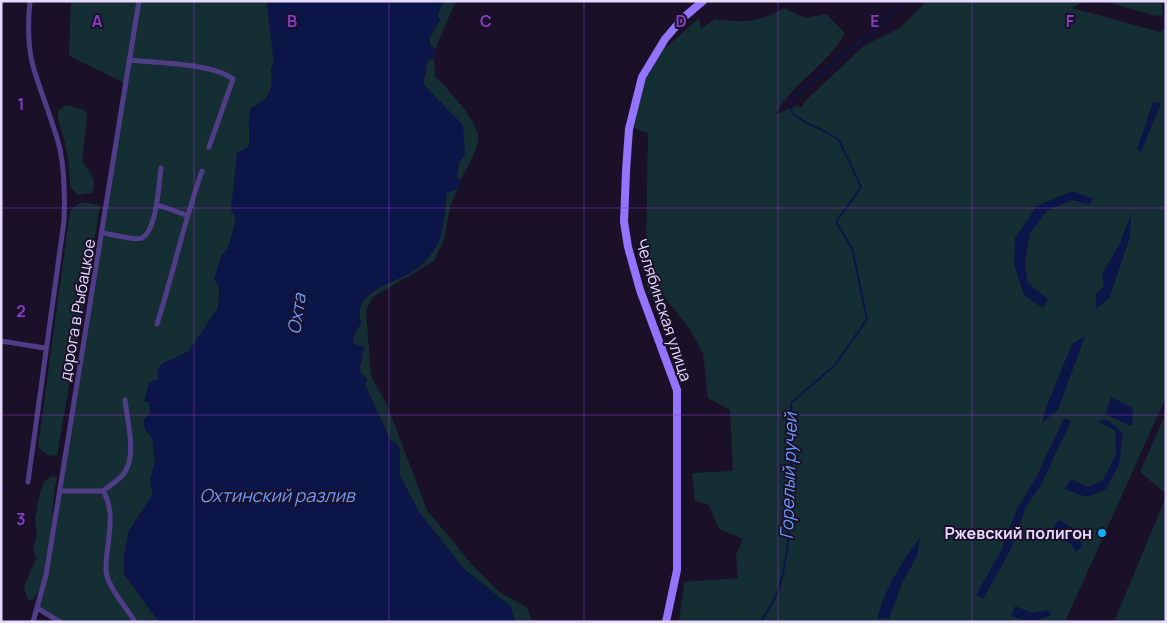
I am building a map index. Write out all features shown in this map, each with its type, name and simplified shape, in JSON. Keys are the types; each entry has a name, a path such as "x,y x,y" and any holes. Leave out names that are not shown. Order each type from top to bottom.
{"street":[{"path":"28,482 45,348 64,222 66,186 60,150 46,100 32,65 30,1"},
{"name":"дорога в Рыбацкое","path":"33,622 46,575 103,233 139,1"},
{"name":"Челябинская улица","path":"666,622 677,570 677,390 640,290 628,247 624,222 626,171 631,122 642,77 665,38 683,18 704,1"},
{"path":"129,60 211,69 225,73 233,79 209,147"},
{"path":"103,233 136,239 142,238 158,205 161,168"},
{"path":"157,324 168,289 186,215 202,171"},
{"path":"158,205 186,215"},
{"path":"1,341 45,348"},
{"path":"60,492 103,491 124,474 129,462 130,438 125,400"},
{"path":"103,491 110,513 106,572 109,581 135,622"},
{"path":"37,608 60,622"}],"green space":[{"path":"71,1 267,1 274,64 271,69 272,82 269,93 263,102 251,109 250,113 248,151 231,209 236,220 228,249 221,256 218,308 189,352 162,364 159,379 145,401 149,402 151,413 144,419 145,430 152,437 155,460 150,482 153,494 129,531 124,574 156,618 164,622 64,622 39,607 125,83 69,56"},
{"path":"443,1 456,1 435,49 430,45 429,38 440,20 438,14"},
{"path":"927,1 1084,1 1072,8 1160,32 1166,28 1166,397 1065,622 679,622 684,582 738,578 736,555 743,539 719,529 709,505 695,501 692,473 733,471 730,410 708,398 703,353 689,328 664,297 654,304 646,283 651,274 646,253 648,133 634,128 644,83 662,51 699,18 701,29 715,19 750,21 766,17 784,8 805,18 826,14 845,33 829,55 782,104 775,115 796,106 802,107 806,100 865,45 900,28"},
{"path":"1103,1 1162,1 1163,15 1156,16"},
{"path":"434,58 435,76 455,97 469,116 478,133 476,150 461,180 457,178 459,162 423,84 428,60"},
{"path":"66,105 85,110 87,115 82,162 94,181 94,189 91,193 78,195 70,187 68,157 58,115 58,111"},
{"path":"458,188 450,207 444,239 434,261 373,297 366,310 371,376 387,405 427,510 474,567 498,591 527,608 533,622 517,622 514,619 510,606 463,568 419,512 400,476 400,449 391,441 365,385 367,379 359,371 364,348 353,343 353,336 361,323 360,311 363,302 379,288 419,267 435,249 442,232 447,193"},
{"path":"81,202 100,205 57,456 47,455 38,447 70,211"},
{"path":"1166,413 1166,494 1140,472"},
{"path":"52,476 57,478 48,561 39,591 31,601 27,598 24,586 36,559 33,548 37,534 35,519 40,492 44,482"},
{"path":"1166,497 1166,622 1114,622"}],"water":[{"name":"Охтинский разлив","path":"267,1 443,1 438,14 440,20 429,38 430,45 435,49 434,58 428,60 423,84 463,125 465,156 459,162 457,178 461,180 458,188 447,193 442,232 435,249 419,267 369,294 363,302 360,311 361,323 353,336 353,343 364,348 359,371 367,379 365,385 391,441 396,443 400,449 400,476 419,512 463,568 510,606 514,619 517,622 164,622 156,618 124,574 124,555 129,531 153,494 150,482 155,460 152,437 145,430 144,419 151,413 149,402 144,401 149,382 159,379 157,370 162,364 189,351 218,308 220,287 214,279 221,256 228,249 236,220 231,209 237,153 249,146 251,108 263,101 269,93 272,82 271,69 274,64"},
{"path":"1153,102 1161,104 1141,152 1137,150"},
{"path":"1073,191 1093,199 1090,205 1072,200 1047,211 1030,233 1025,264 1028,283 1048,299 1043,308 1024,295 1014,264 1015,238 1037,206"},
{"path":"1131,214 1130,237 1110,297 1096,309 1096,294 1104,286 1102,274 1120,243"},
{"path":"1085,336 1058,410 1042,423 1047,405 1072,344"},
{"path":"1111,397 1133,408 1132,426 1106,415"},
{"path":"1064,418 1071,421 1041,485 1026,507 1010,551 983,599 976,595 1000,553 1017,509 1037,476"},
{"path":"1108,420 1123,434 1119,465 1106,489 1087,497 1064,489 1071,479 1088,487 1102,481 1116,455 1115,430 1097,421"},
{"path":"1059,520 1076,530 1082,546 1076,552 1071,544 1051,531"},
{"path":"920,538 917,556 903,581 889,618 877,619 884,597 894,576"},
{"path":"1015,606 1033,613 1049,610 1051,615 1036,620 1022,619 1011,616"}],"waterway":[{"name":"Горелый ручей","path":"761,622 778,591 784,570 790,523 791,403 836,364 867,319 852,248 836,222 861,187 839,140 806,123 792,113 791,100 847,51 873,32 903,1"}],"place":[{"name":"Ржевский полигон","path":"1102,533"}],"water label":[{"name":"Охта","path":"297,314"}]}
